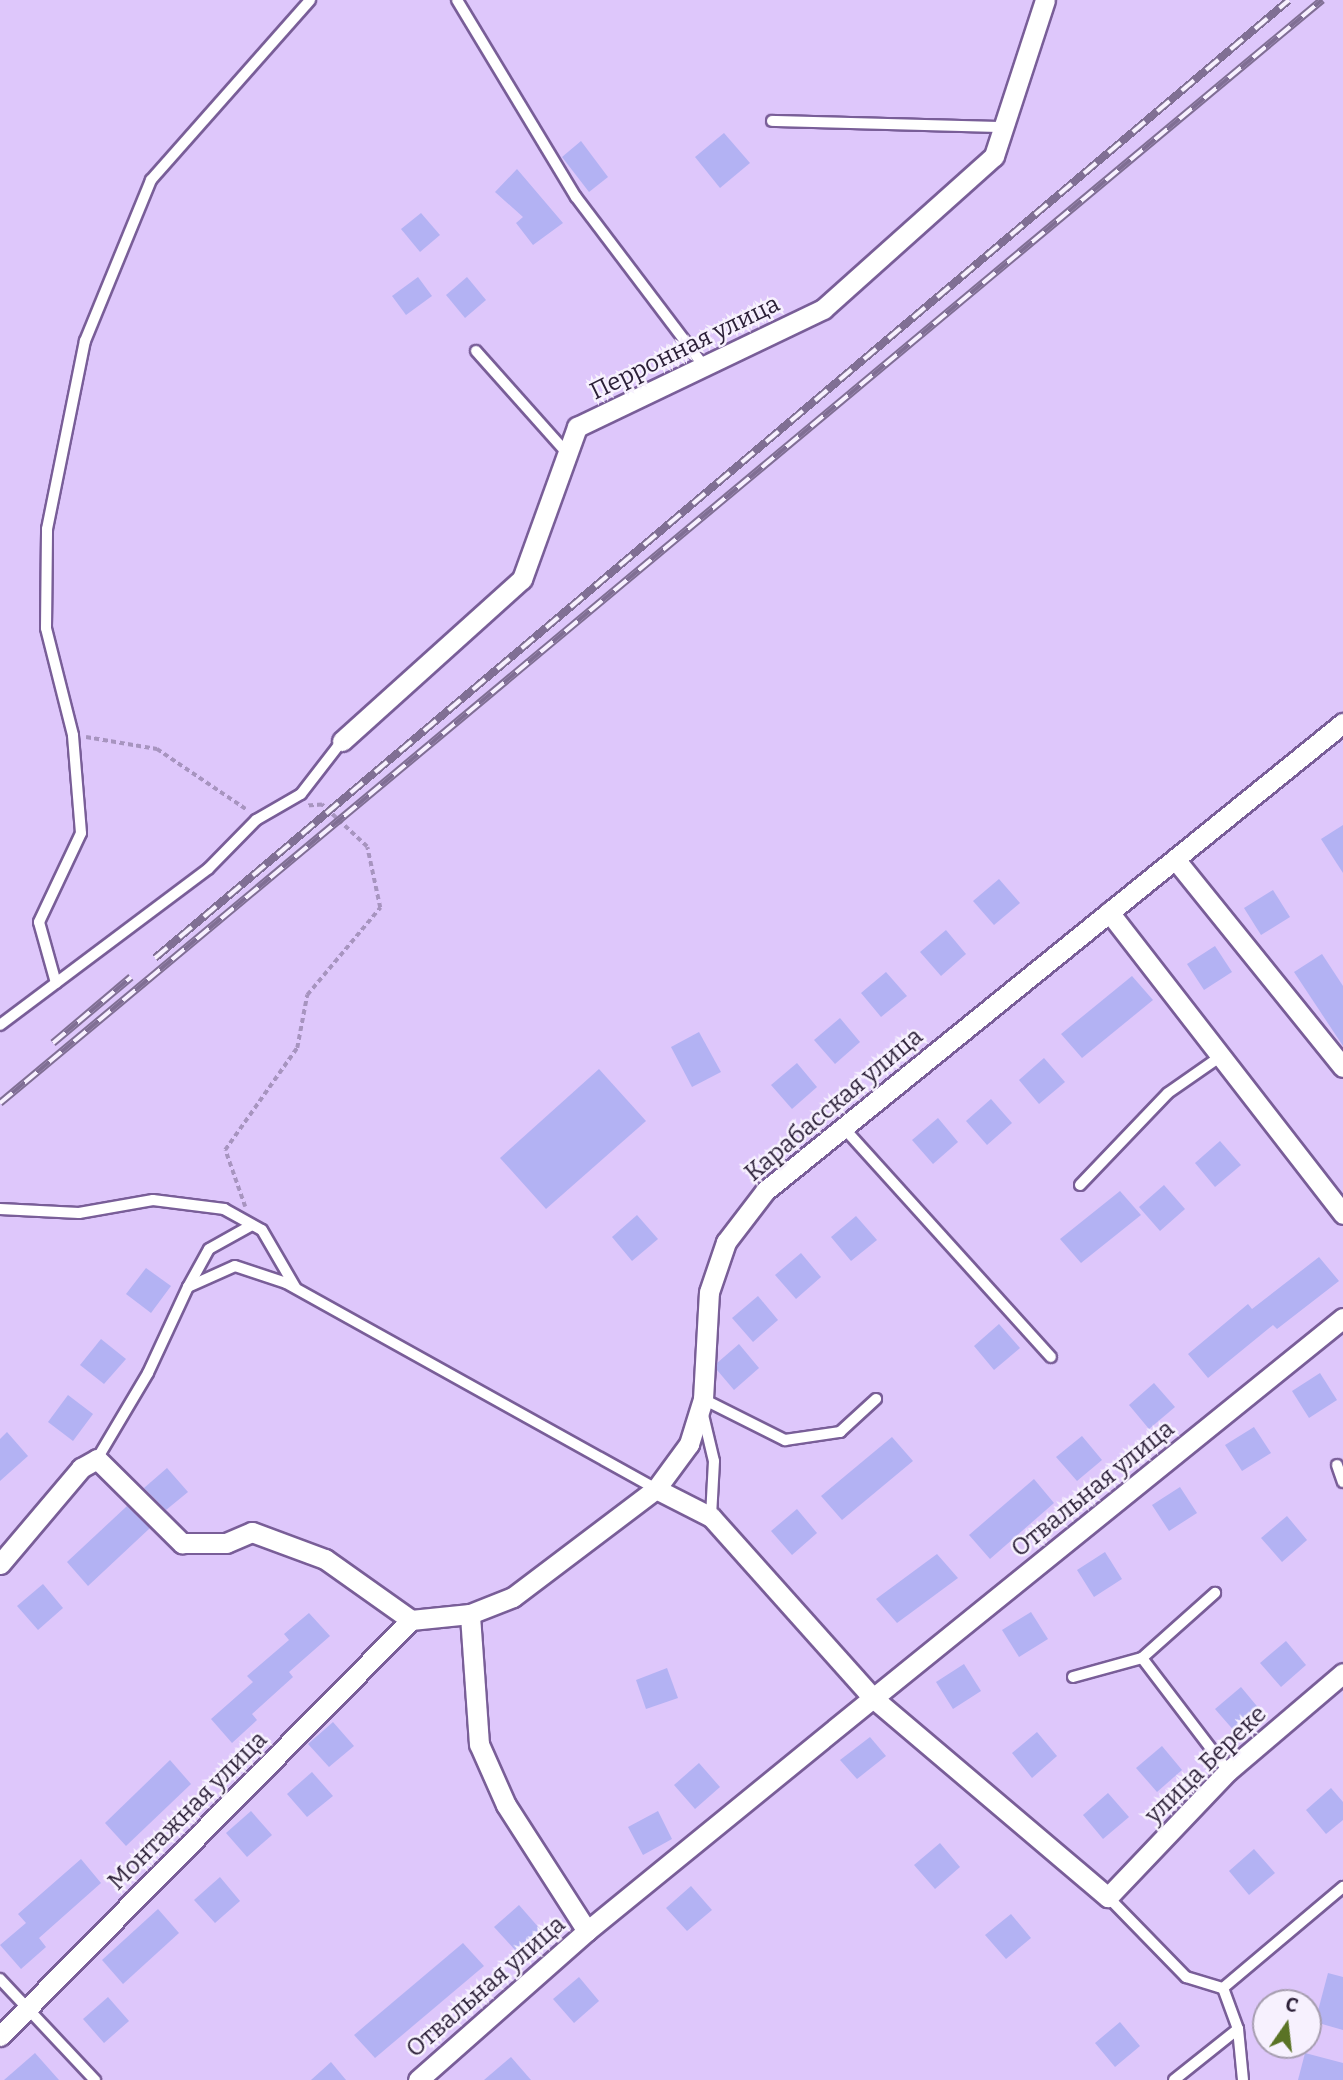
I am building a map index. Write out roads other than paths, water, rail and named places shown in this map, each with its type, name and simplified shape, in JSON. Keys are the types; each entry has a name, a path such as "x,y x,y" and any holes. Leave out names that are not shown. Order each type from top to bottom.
{"street":[{"name":"Перронная улица","path":"342,741 522,579 578,427 823,309 994,156 1045,0"},
{"name":"Карабасская улица","path":"411,1620 470,1614 513,1597 656,1489 689,1444 702,1403 709,1292 726,1242 765,1191 1343,723"},
{"path":"1175,859 1343,1067"},
{"path":"1109,912 1343,1214"},
{"name":"Отвальная улица","path":"418,2080 587,1931 1343,1318"},
{"path":"0,1564 82,1468 97,1459 182,1542 226,1543 251,1532 325,1559 411,1620"},
{"path":"656,1489 711,1517 873,1698 1108,1897"},
{"name":"Отвальная улица","path":"470,1614 479,1744 506,1805 587,1931"},
{"name":"Монтажная улица","path":"0,2036 411,1620"},
{"name":"улица Береке","path":"1108,1897 1228,1771 1343,1673"}],"lane":[{"path":"56,983 39,922 81,833 73,735 46,628 47,529 85,341 151,180 310,0"},
{"path":"457,0 576,197 704,366"},
{"path":"772,121 1003,127"},
{"path":"476,351 568,454"},
{"path":"0,1025 208,869 256,820 301,794 342,741"},
{"path":"1080,1185 1168,1093 1221,1056"},
{"path":"843,1127 1051,1357"},
{"path":"0,1209 79,1213 152,1200 224,1209 262,1230 296,1289"},
{"path":"97,1459 148,1373 209,1249 252,1225"},
{"path":"188,1287 235,1266 296,1289 656,1489"},
{"path":"702,1403 785,1440 840,1432 876,1399"},
{"path":"702,1403 714,1461 711,1517"},
{"path":"1336,1465 1343,1482"},
{"path":"1073,1676 1142,1658 1215,1593"},
{"path":"1142,1658 1228,1771"},
{"path":"1223,1988 1342,1889"},
{"path":"1108,1897 1186,1977 1223,1988"},
{"path":"0,1979 26,2010 95,2080"},
{"path":"1223,1988 1238,2029 1243,2080"},
{"path":"1174,2080 1238,2029"}],"railway":[{"path":"155,958 1289,0"},
{"path":"0,1103 1322,0"},
{"path":"53,1043 131,977"}]}
